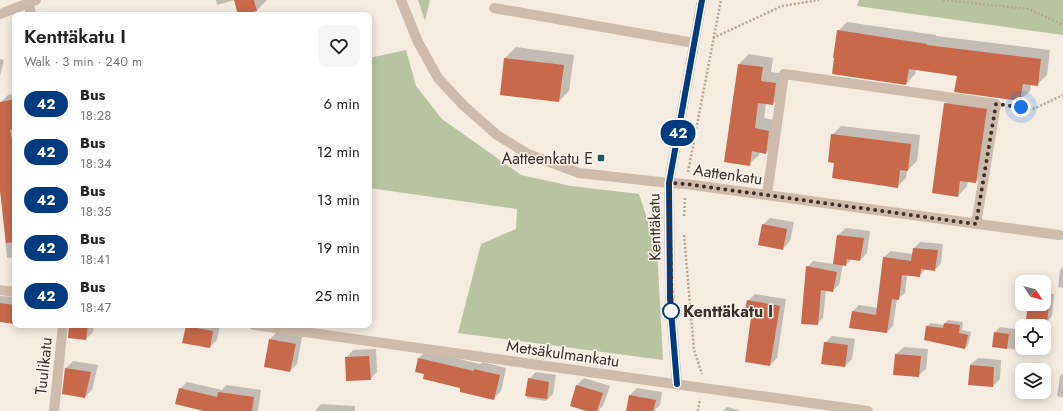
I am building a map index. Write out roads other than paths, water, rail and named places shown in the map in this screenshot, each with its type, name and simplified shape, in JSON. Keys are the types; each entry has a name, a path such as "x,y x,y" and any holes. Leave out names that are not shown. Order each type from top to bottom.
{"street":[{"name":"Aattenkatu","path":"402,0 418,42 438,78 463,105 496,135 528,154 579,173 686,184 1059,235"},
{"name":"Kenttäkatu","path":"677,384 670,298 669,183 702,0"},
{"path":"0,14 31,1 31,12"},
{"path":"494,8 694,43"},
{"path":"767,195 784,74 996,104 976,224"},
{"path":"0,290 12,292"},
{"name":"Tuulikatu","path":"54,411 63,328"},
{"name":"Metsäkulmankatu","path":"276,328 868,411"}],"place":[{"name":"Aatteenkatu E","path":"601,158"},
{"name":"Kenttäkatu I","path":"671,311"}]}
